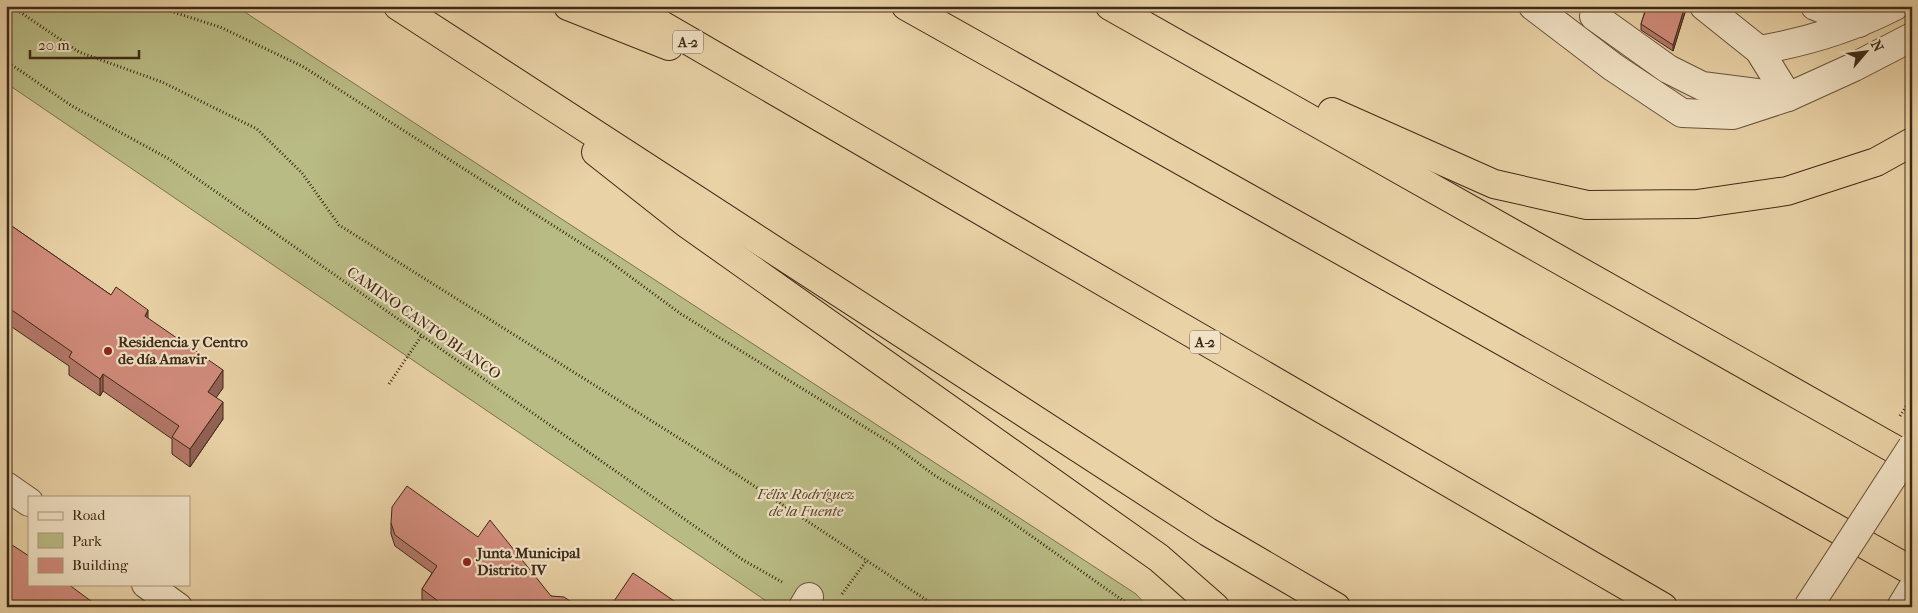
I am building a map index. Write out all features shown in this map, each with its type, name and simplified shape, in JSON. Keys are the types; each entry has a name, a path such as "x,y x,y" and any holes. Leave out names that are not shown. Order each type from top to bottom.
{"highway":[{"path":"398,6 1208,532 1336,607"},
{"path":"568,6 748,77"},
{"name":"A-2","path":"628,6 1663,607"},
{"path":"906,6 1912,570"},
{"path":"945,6 1221,182"},
{"path":"1110,6 1912,459"},
{"path":"453,40 686,223 1159,558 1215,607"},
{"path":"1190,50 1494,184 1587,205 1697,204 1787,191 1876,162 1912,142"}],"street":[{"path":"1533,6 1613,67 1682,113 1733,115 1788,96 1854,67 1912,37"},
{"path":"1704,6 1760,50 1788,96"},
{"path":"1815,6 1872,13"},
{"path":"1760,50 1798,44 1872,13"},
{"path":"1594,16 1668,69 1702,86 1788,96"},
{"path":"1808,607 1912,447"},
{"path":"6,486 28,501"},
{"path":"149,586 178,607"},
{"path":"1900,607 1912,589"}],"path":[{"path":"11,6 79,52 162,82 256,129 302,173 339,225 733,472 937,607"},
{"path":"154,6 220,27 302,66 610,261 681,314 894,445 934,475 1000,514 1132,607"},
{"name":"CAMINO CANTO BLANCO","path":"6,61 72,106 169,159 806,602"},
{"path":"389,384 422,335"},
{"path":"848,586 867,560"}],"green space":[{"name":"Félix Rodríguez de la Fuente","path":"6,6 186,6 240,9 1136,594 1148,607 775,607 6,83"}],"building":[{"path":"1647,6 1685,6 1673,45 1641,24"},
{"name":"Residencia y Centro de día Amavir","path":"6,222 111,295 116,287 148,310 145,316 223,370 208,392 223,402 190,449 172,437 179,426 103,374 100,379 69,357 72,352 6,306"},
{"name":"Junta Municipal Distrito IV","path":"407,486 478,537 490,520 551,596 564,597 579,607 446,607 422,589 437,566 395,535 391,523 392,507"},
{"path":"6,541 28,555 28,586 71,586 99,607 6,607"},
{"path":"633,573 683,607 610,607"}],"place":[{"name":"Residencia y Centro de día Amavir","path":"108,351"},
{"name":"Junta Municipal Distrito IV","path":"467,562"}]}
